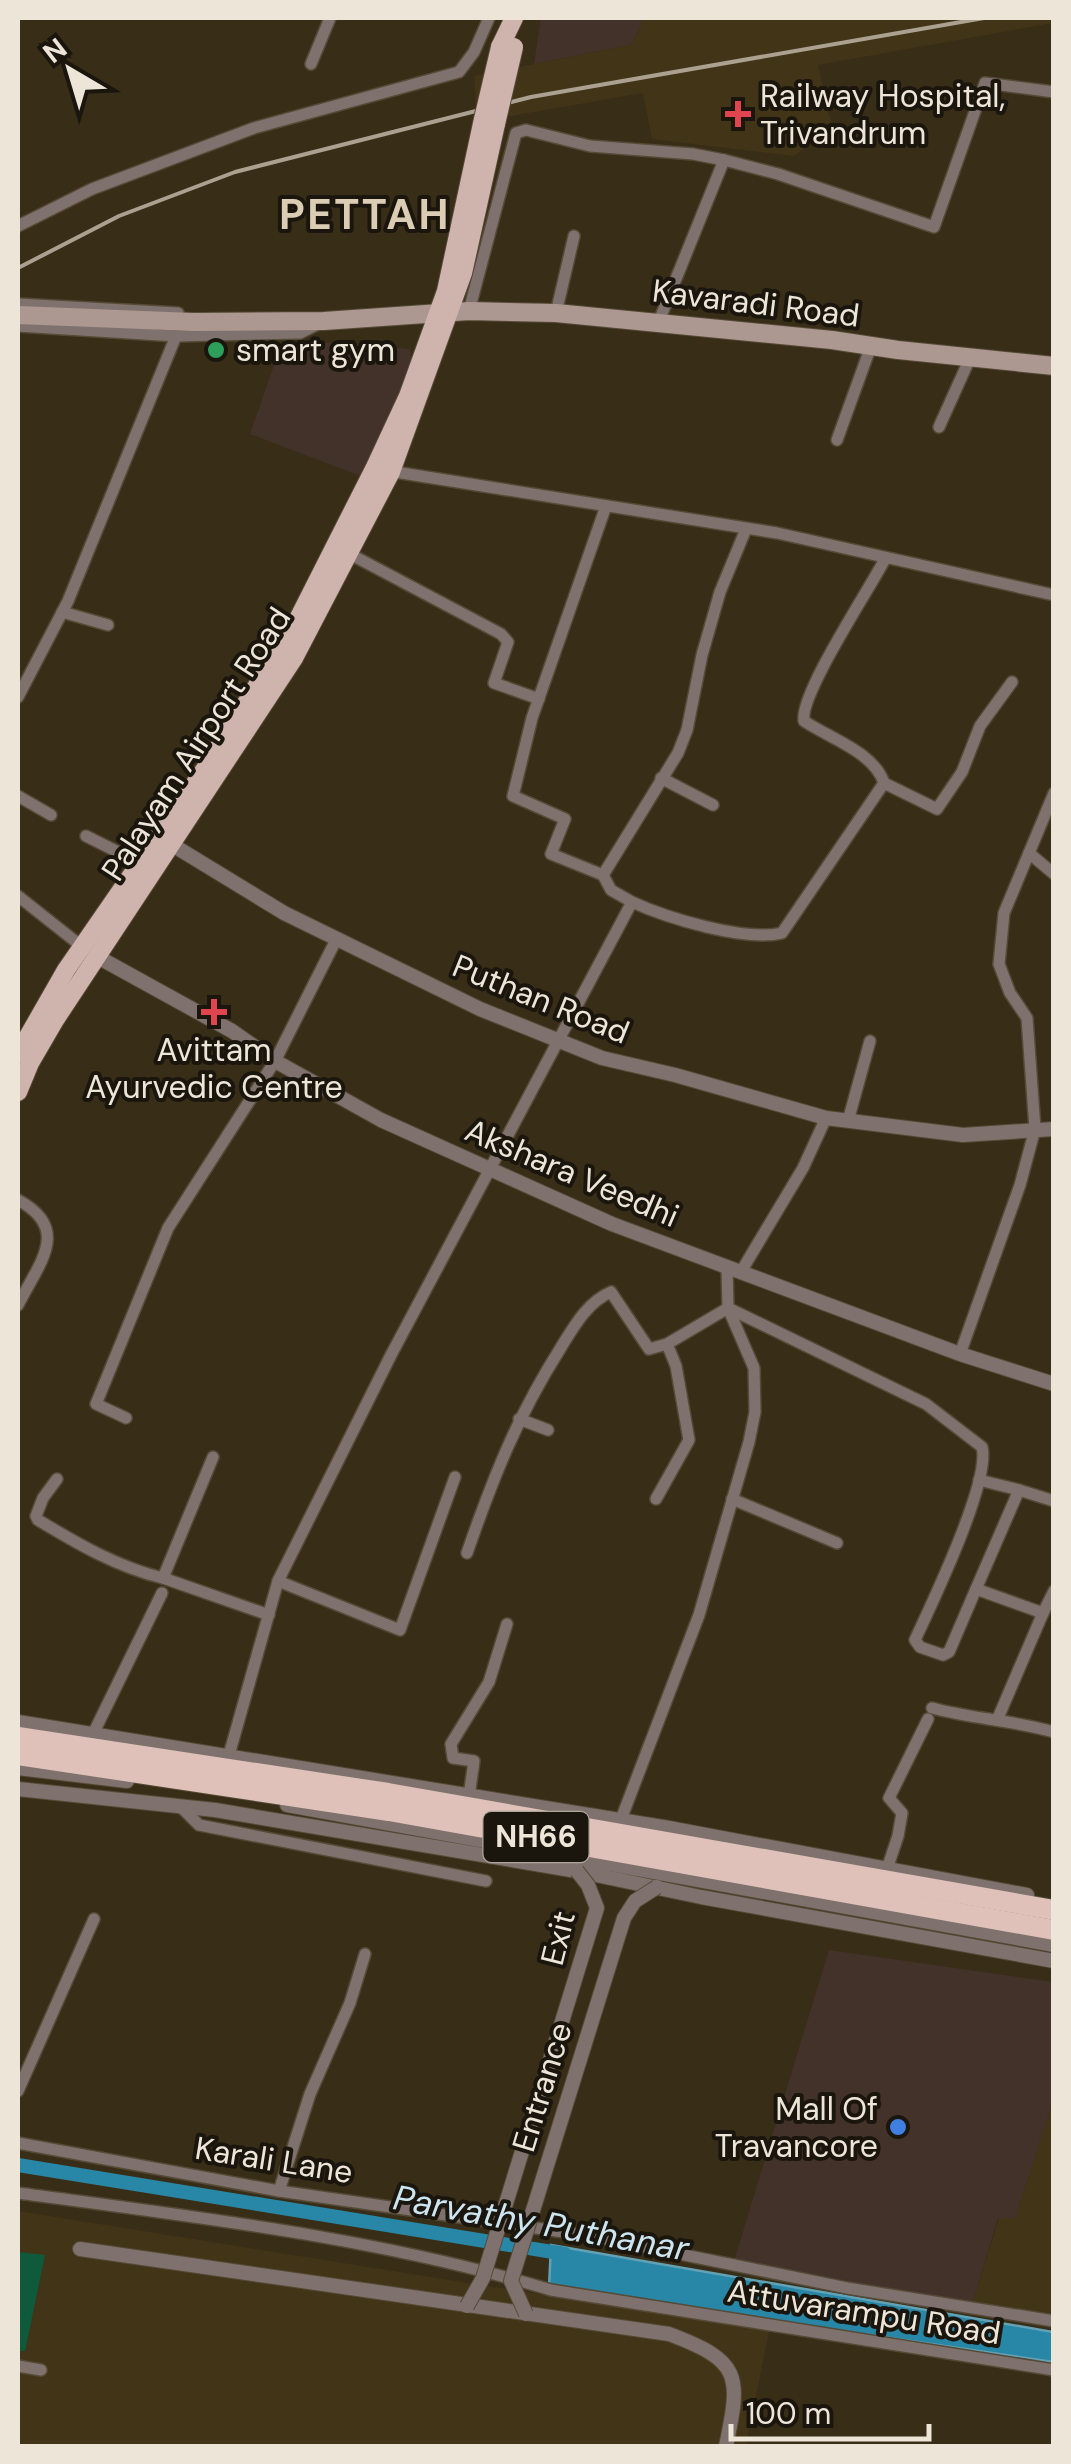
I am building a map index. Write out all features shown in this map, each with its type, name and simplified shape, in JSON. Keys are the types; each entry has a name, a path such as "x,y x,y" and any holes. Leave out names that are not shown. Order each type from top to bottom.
{"highway":[{"name":"NH66","path":"18,1737 388,1793 1054,1910"},
{"name":"NH66","path":"18,1755 408,1814 1054,1930"}],"main road":[{"path":"490,122 514,18"},
{"path":"507,47 525,18"},
{"name":"Palayam Airport Road","path":"446,314 452,256 490,122"},
{"name":"Palayam Airport Road","path":"18,1054 294,658 348,553 463,273 490,122"},
{"name":"Kavaradi Road","path":"18,314 193,322 393,317 401,323 446,314 556,313 1054,366"},
{"name":"Palayam Airport Road","path":"18,1092 138,862 165,840 383,470"}],"street":[{"path":"311,64 330,18"},
{"path":"18,226 92,189 254,128 458,72 465,68 489,18"},
{"path":"446,314 516,133 526,130 590,146 724,160 778,174 934,228 985,83 1054,92"},
{"path":"659,322 724,160"},
{"path":"556,313 574,236"},
{"path":"18,304 239,316 319,315 300,333 176,336 18,326"},
{"path":"18,697 62,612 176,336"},
{"path":"837,440 871,346"},
{"path":"939,427 971,356"},
{"path":"383,470 746,529 1054,595"},
{"path":"606,506 538,699 513,796 565,819 551,854 603,875 612,890 632,902 664,916 764,938 782,933 884,783 882,775 865,758 804,721 802,714 815,681 885,560"},
{"path":"603,875 687,730 720,592 746,529"},
{"path":"348,553 501,634 508,642 494,684 538,699"},
{"path":"62,612 108,625"},
{"path":"884,783 937,809 962,772 980,726 1012,682"},
{"path":"661,778 713,805"},
{"path":"960,1354 1020,1185 1035,1129 1027,1018 1010,994 999,964 1004,913 1054,793"},
{"path":"18,796 51,815"},
{"path":"86,836 138,862"},
{"name":"Puthan Road","path":"165,840 242,890 337,938 480,1009 602,1058 826,1118 963,1135 1054,1128"},
{"path":"1028,853 1054,874"},
{"path":"18,896 89,951"},
{"path":"229,1755 278,1580 319,1494 632,902"},
{"path":"126,1418 96,1404 148,1273 168,1228 275,1062 337,938"},
{"name":"Akshara Veedhi","path":"89,951 380,1120 612,1224 960,1354 1054,1384"},
{"path":"848,1121 870,1041"},
{"path":"620,1822 699,1615 755,1412 754,1368 728,1308 734,1268 802,1168 826,1118"},
{"path":"18,1200 38,1212 48,1224 49,1238 18,1304"},
{"path":"467,1554 492,1479 519,1419 578,1320 603,1296 611,1292 649,1350 667,1344 728,1308"},
{"path":"728,1308 926,1404 982,1447 979,1480 944,1576 915,1640 920,1647 943,1655 949,1652 1019,1490"},
{"path":"656,1499 689,1440 676,1366 667,1344"},
{"path":"519,1419 548,1430"},
{"path":"162,1578 213,1457"},
{"path":"278,1580 400,1630 455,1478"},
{"path":"57,1479 43,1498 38,1520 86,1549 139,1572 269,1615"},
{"path":"979,1480 1054,1501"},
{"path":"732,1499 837,1543"},
{"path":"976,1589 1042,1613"},
{"path":"998,1718 1054,1591"},
{"path":"92,1734 162,1593"},
{"path":"469,1796 474,1761 453,1758 450,1744 489,1682 506,1624"},
{"path":"887,1869 902,1813 890,1798 930,1714 998,1718 1054,1732"},
{"path":"18,1722 469,1796 1054,1900"},
{"path":"18,1768 194,1788 1054,1945"},
{"path":"18,1789 216,1810 577,1871 1054,1961"},
{"path":"182,1808 199,1826 486,1881"},
{"name":"Exit","path":"467,2306 483,2278 593,1926 597,1908 588,1885 577,1871"},
{"name":"Entrance","path":"526,2314 511,2280 624,1918 635,1902 656,1887"},
{"path":"18,2091 94,1919"},
{"path":"280,2190 310,2094 350,2003 365,1954"},
{"name":"Karali Lane","path":"18,2144 280,2190 591,2236 847,2288 1054,2321"},
{"name":"Attuvarampu Road","path":"18,2193 354,2244 481,2269 551,2290 1054,2370"},
{"path":"80,2250 669,2334 708,2348 732,2377 737,2398 726,2446"},
{"path":"18,2366 40,2370"}],"shaded area":[{"path":"541,18 644,18 631,45 534,64"},
{"path":"644,18 1053,18 1053,23 818,65 832,128 794,156 652,139 643,93 477,122 474,76 631,45"},
{"path":"282,342 410,349 412,372 366,478 250,434"},
{"name":"Mall Of Travancore","path":"829,1950 1053,1982 1053,2102 1015,2218 998,2218 972,2305 734,2261"},
{"path":"1053,2102 1053,2313 972,2305 999,2218 1015,2218"},
{"path":"18,2211 769,2331 746,2446 18,2446"}],"green space":[{"path":"18,2252 45,2255 25,2351 18,2351"}],"water":[{"path":"551,2245 1053,2332 1053,2362 549,2288"}],"waterway":[{"name":"Parvathy Puthanar","path":"18,2165 565,2254"}],"railway":[{"path":"18,268 119,216 235,172 531,97 984,18"}],"place":[{"name":"Railway Hospital, Trivandrum","path":"738,114"},
{"name":"smart gym","path":"216,350"},
{"name":"Avittam Ayurvedic Centre","path":"214,1012"},
{"name":"Mall Of Travancore","path":"898,2127"}],"district":[{"name":"PETTAH","path":"365,214"}]}
